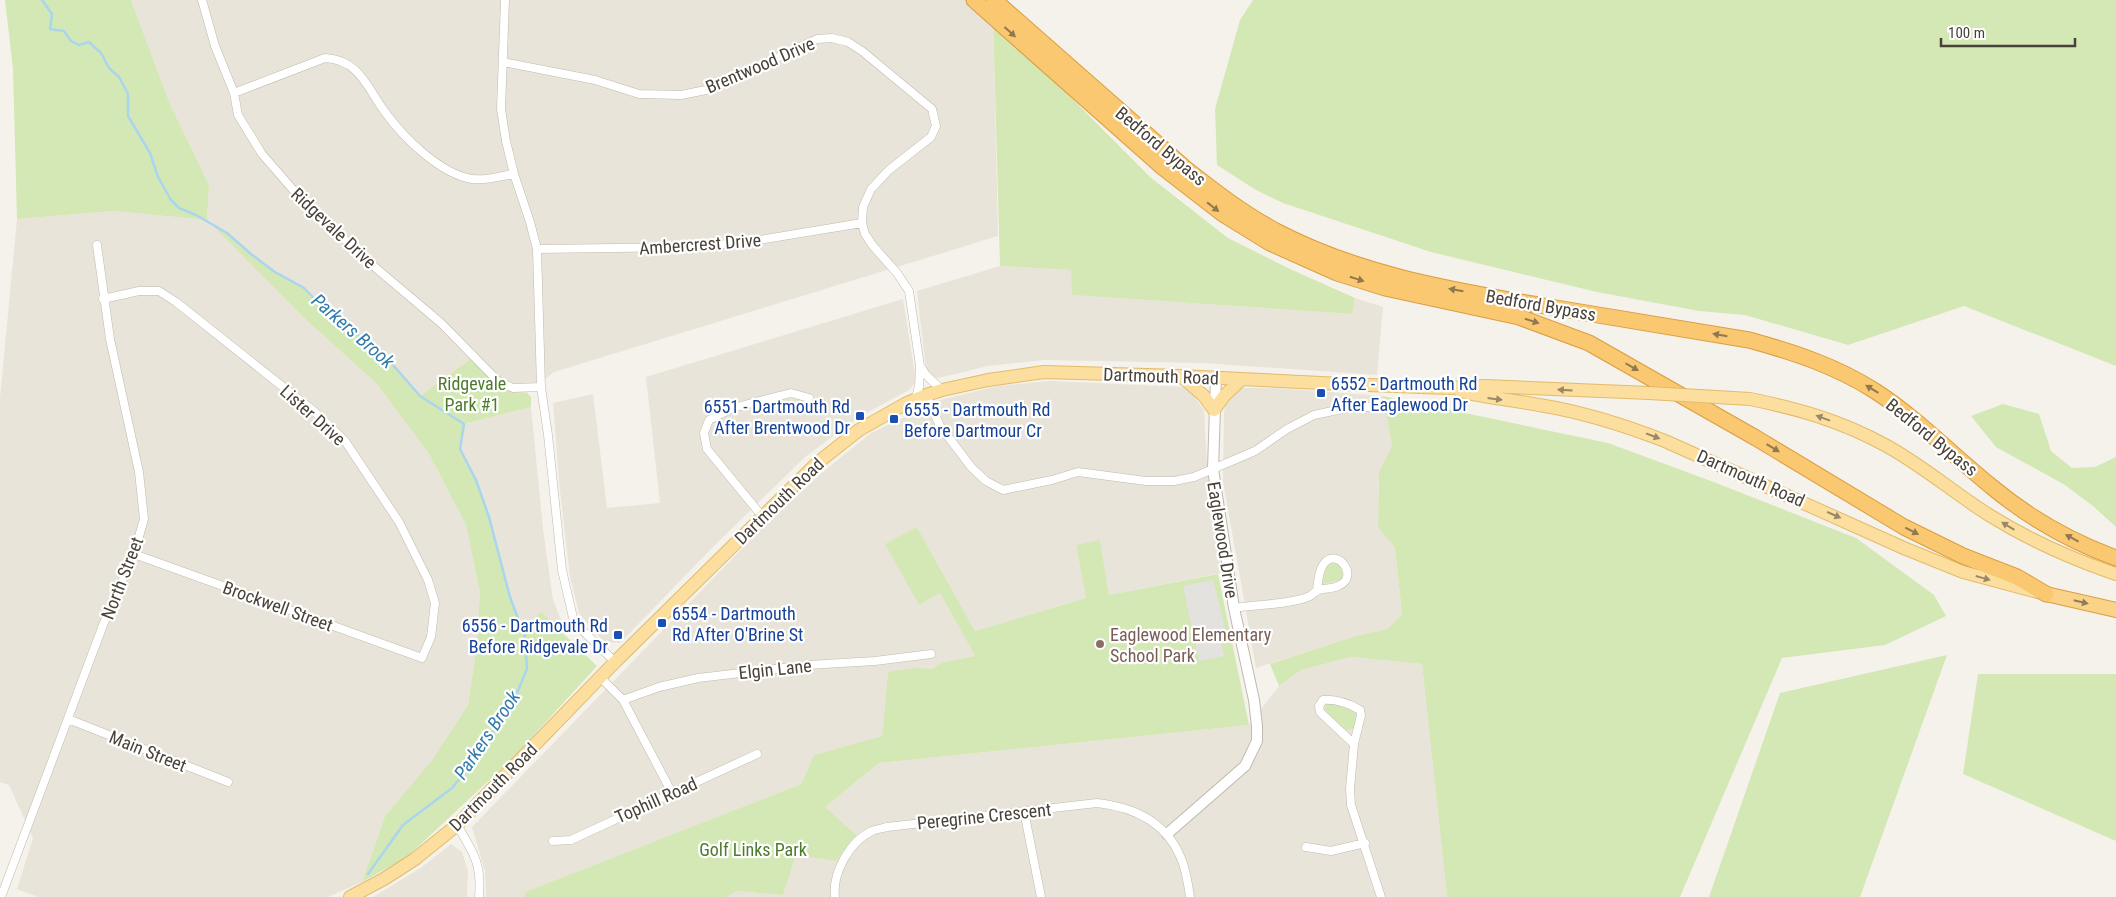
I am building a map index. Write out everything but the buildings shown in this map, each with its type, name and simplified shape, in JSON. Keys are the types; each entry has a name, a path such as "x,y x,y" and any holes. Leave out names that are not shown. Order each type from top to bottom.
{"highway":[{"name":"Bedford Bypass","path":"974,0 1161,166 1223,214 1270,243 1337,273 1385,288 1519,317 1589,343 1756,438 1904,527 1963,556 2017,577 2046,594"},
{"name":"Bedford Bypass","path":"994,0 1186,169 1218,194 1275,231 1324,253 1358,265 1432,286 1749,340 1793,352 1846,374 1874,391 1909,415 2007,498 2069,538 2116,558"},
{"path":"2046,594 2116,610"}],"main road":[{"name":"Dartmouth Road","path":"350,897 384,880 415,860 457,825 600,677 816,464 859,430 921,398 942,390 988,380 1044,372 1216,377 1448,388 1485,386 1750,399 1801,410 1850,427 1887,446 1988,514 2030,539 2116,574"},
{"path":"1180,376 1204,396 1214,410 1224,396 1242,379"},
{"name":"Dartmouth Road","path":"1448,388 1482,397 1538,404 1632,428 1906,549 1963,572 2046,594"}],"street":[{"name":"Ridgevale Drive","path":"202,0 215,46 234,93 238,115 262,154 295,192 364,258 441,324 498,381 513,388 541,387"},
{"path":"505,0 500,109 514,174 530,222 536,249 541,387 562,570 568,604 574,622 616,662"},
{"name":"Brentwood Drive","path":"503,62 595,80 639,94 681,95 711,89 817,40 832,38 848,42 862,51 932,109 936,126 931,137 889,170 871,189 863,207 862,223"},
{"path":"234,93 325,58 340,59 362,78 397,128 418,149 434,160 454,173 472,179 488,179 514,174"},
{"path":"862,223 865,234 873,246 897,273 909,292 920,366 919,387 921,398 972,468 986,481 1003,490 1052,480 1078,472 1146,481 1174,481 1194,477 1255,451 1287,429 1314,416 1342,409 1380,406"},
{"name":"Ambercrest Drive","path":"536,249 691,247 741,244 862,223"},
{"name":"North Street","path":"1,897 103,625 134,554 144,519 139,472 113,357 103,299 97,245"},
{"name":"Lister Drive","path":"103,299 139,291 159,291 176,302 342,435 399,522 428,580 435,603 431,637 422,658"},
{"path":"920,366 926,375 942,390"},
{"name":"Eaglewood Drive","path":"1167,834 1245,766 1257,741 1258,726 1254,700 1234,608 1213,469 1216,377"},
{"path":"762,516 707,449 704,433 709,420 733,408 791,393 809,398"},
{"name":"Brockwell Street","path":"134,554 422,658"},
{"path":"1234,608 1289,601 1309,596 1317,591 1337,587 1344,582 1348,574 1344,563 1338,559 1330,558 1324,563 1320,572 1317,591"},
{"name":"Elgin Lane","path":"623,700 660,687 698,678 808,664 874,661 931,654"},
{"path":"600,677 623,700 672,793"},
{"path":"1354,744 1320,712 1319,706 1323,700 1332,699 1349,703 1360,710 1361,715 1354,744 1350,789 1351,805 1365,843 1381,897"},
{"name":"Main Street","path":"68,719 228,782"},
{"name":"Tophill Road","path":"553,841 570,840 757,754"},
{"name":"Peregrine Crescent","path":"835,897 834,890 837,870 843,859 871,832 888,827 1097,803 1117,805 1144,816 1167,834"},
{"path":"1024,811 1042,897"},
{"path":"457,825 476,856 479,876 479,897"},
{"path":"1167,834 1180,856 1190,897"},
{"path":"1306,847 1331,851 1365,843"}],"shaded area":[{"path":"131,0 972,0 993,19 998,236 554,372 527,393 512,392 473,357 420,396 380,350 337,322 304,288 275,272 209,222 304,318 377,384 429,454 466,525 480,593 476,651 468,705 432,760 385,816 362,882 328,897 38,897 17,889 33,838 9,785 0,782 0,398 17,219 114,211 207,220 209,185 170,104"},
{"path":"1000,266 1071,270 1073,295 1352,314 1355,298 1383,307 1377,375 1203,363 1044,360 988,366 934,379 926,370 917,291"},
{"path":"903,299 916,381 909,390 859,417 805,457 714,546 620,643 605,642 596,634 579,613 570,576 560,491 553,403 593,394 607,508 660,503 646,377"},
{"path":"1050,381 1184,387 1194,396 1204,410 1207,466 1221,573 1109,595 1100,541 1076,545 1086,598 975,631 917,527 919,605 940,593 975,656 943,662 932,669 888,672 882,736 814,755 801,784 525,892 525,897 486,897 485,871 472,827 763,527 824,471 871,433 940,400 998,386"},
{"path":"1241,388 1274,388 1383,396 1392,446 1379,472 1378,526 1395,548 1402,614 1387,629 1352,637 1256,668 1223,481 1224,412 1227,399"},
{"path":"531,407 543,529 553,600 563,625 556,627 541,613 523,632 510,597 487,512 476,480 460,449 464,424"},
{"path":"1213,580 1226,632 1219,633 1224,656 1199,661 1183,586"},
{"path":"1351,657 1422,664 1447,897 727,897 735,891 783,895 796,855 836,860 846,846 825,807 879,763 1249,725 1279,686 1301,670"},
{"path":"451,844 462,852 468,871 467,897 373,897 422,867"}],"green space":[{"path":"5,0 131,0 170,104 209,185 207,220 114,211 17,219 13,69"},
{"path":"1253,0 2116,0 2116,366 1964,306 1848,345 1745,315 1699,311 1597,292 1431,252 1283,203 1256,190 1217,165 1215,109 1240,20"},
{"path":"993,19 1150,177 1228,238 1290,269 1355,298 1352,314 1072,295 1071,270 1000,266"},
{"name":"Ridgevale Park #1","path":"207,220 227,233 250,254 275,272 304,288 337,322 380,350 420,396 473,357 512,392 527,393 531,397 531,407 464,424 460,449 476,480 487,512 510,597 523,631 541,612 597,666 513,758 407,857 362,882 385,816 432,760 468,705 476,651 480,593 466,525 429,454 377,384 304,318"},
{"path":"1383,396 1608,443 1711,481 1856,538 1934,595 1946,616 1885,645 1782,658 1680,897 1447,897 1422,664 1351,657 1301,670 1279,686 1270,664 1352,637 1387,629 1402,614 1395,548 1378,527 1379,472 1392,446"},
{"path":"2003,404 2039,414 2051,451 2072,468 2095,467 2116,457 2116,527 2093,506 2065,485 1996,447 1971,416"},
{"name":"Eaglewood Elementary School Park","path":"917,527 975,631 1086,598 1076,545 1100,540 1109,595 1218,574 1249,725 879,763 825,807 856,835 836,861 796,855 783,895 736,891 727,897 525,897 525,892 801,784 814,755 882,736 888,672 916,668 932,669 943,662 975,656 940,593 919,605 885,544"},
{"path":"1331,563 1340,564 1343,573 1341,579 1323,584 1326,567"},
{"path":"1947,655 1860,897 1709,897 1780,693"},
{"path":"1978,674 2116,674 2116,841 1963,774"},
{"path":"1327,702 1358,711 1355,728 1346,730 1324,711"}],"waterway":[{"name":"Parkers Brook","path":"42,0 52,14 50,29 64,31 71,41 79,45 89,42 101,53 109,68 119,77 128,94 128,116 150,153 158,177 171,200 179,208 196,215 227,233 275,272 304,288 337,322 380,350 420,396 464,424 460,449 476,480 489,517 510,597 525,637 527,669 513,703 471,765 452,788 403,825 368,874"}],"place":[{"name":"6552 - Dartmouth Rd After Eaglewood Dr","path":"1321,393"},
{"name":"6551 - Dartmouth Rd After Brentwood Dr","path":"860,416"},
{"name":"6555 - Dartmouth Rd Before Dartmour Cr","path":"894,419"},
{"name":"6554 - Dartmouth Rd After O'Brine St","path":"662,623"},
{"name":"6556 - Dartmouth Rd Before Ridgevale Dr","path":"618,635"},
{"name":"Eaglewood Elementary School Park","path":"1100,644"}],"park label":[{"name":"Golf Links Park","path":"753,849"}]}
